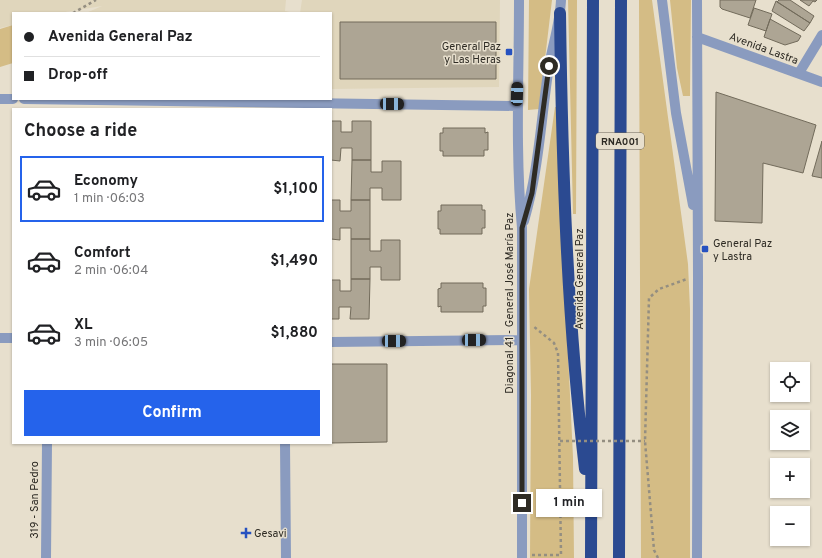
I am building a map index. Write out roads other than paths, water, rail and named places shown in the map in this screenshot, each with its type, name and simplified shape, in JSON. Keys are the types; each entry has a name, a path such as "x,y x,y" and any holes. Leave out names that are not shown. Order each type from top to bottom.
{"highway":[{"name":"Avenida General Paz","path":"591,558 593,0"},
{"name":"RNA001","path":"619,558 621,0"},
{"path":"560,13 569,298 578,406 591,522"}],"street":[{"name":"Diagonal 41 - General José María Paz","path":"519,0 517,106 519,192 522,228 522,556"},
{"path":"522,228 532,193 549,66 560,13 561,0"},
{"path":"662,0 676,113 697,227"},
{"path":"697,0 697,558"},
{"path":"799,73 822,35"},
{"name":"Avenida Lastra","path":"697,37 822,82"},
{"path":"0,99 12,99"},
{"path":"80,100 284,106 517,106"},
{"path":"0,338 12,338"},
{"path":"332,342 521,340"},
{"name":"319 - San Pedro","path":"46,558 47,444"},
{"path":"285,444 286,558"}],"place":[{"name":"General Paz y Las Heras","path":"509,52"},
{"name":"General Paz y Lastra","path":"705,249"},
{"name":"Gesavi","path":"246,533"}]}
